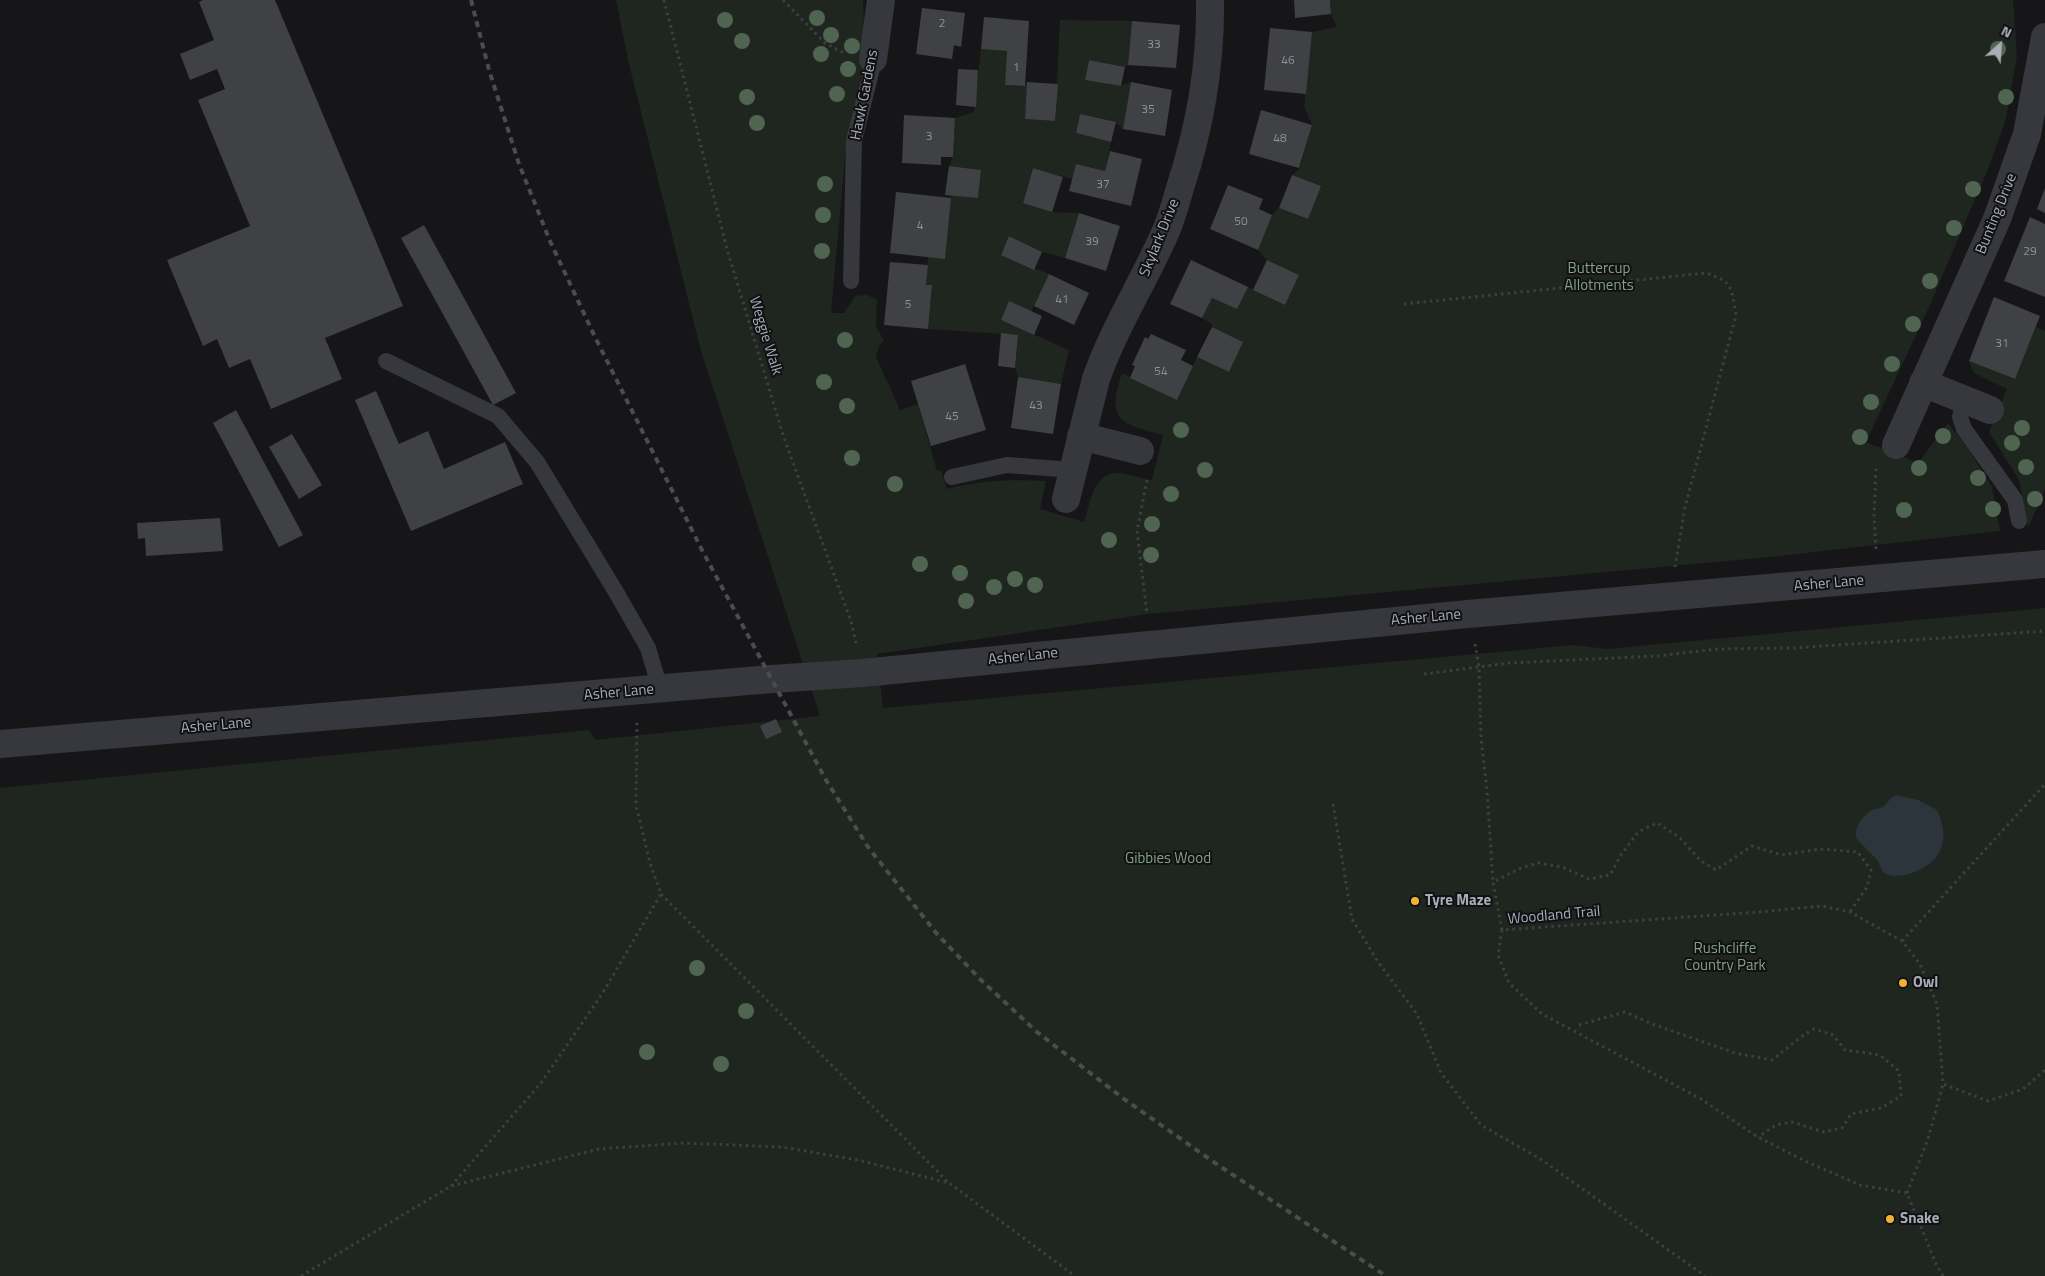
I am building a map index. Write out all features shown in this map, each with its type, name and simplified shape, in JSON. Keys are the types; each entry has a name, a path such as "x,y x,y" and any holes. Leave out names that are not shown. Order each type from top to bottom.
{"street":[{"name":"Hawk Gardens","path":"873,59 881,0"},
{"name":"Skylark Drive","path":"1066,499 1081,436 1102,362 1167,229 1189,160 1205,88 1210,0"},
{"name":"Bunting Drive","path":"1896,445 1997,219 2027,134 2045,36"},
{"path":"1923,383 1990,410"},
{"path":"1081,436 1140,451"},
{"name":"Asher Lane","path":"0,744 862,673 1468,614 2045,564"}],"lane":[{"name":"Hawk Gardens","path":"851,281 854,140 873,59"},
{"path":"386,361 498,416 537,462 648,648 656,675 647,690"},
{"path":"1964,400 1960,417 1964,429 2015,500 2019,521"},
{"path":"952,477 1007,465 1073,470"}],"path":[{"name":"Weggie Walk","path":"664,0 728,249 784,438 851,621 862,673"},
{"path":"783,0 825,43 850,57 873,59"},
{"path":"1404,304 1706,273 1721,278 1730,286 1736,315 1684,507 1675,566 1677,597"},
{"path":"1140,451 1153,455 1136,531 1142,584"},
{"path":"1876,463 1874,517 1877,579"},
{"path":"1468,614 1479,667 1481,738 1487,790 1493,882 1502,930"},
{"path":"1424,674 1509,663 1656,656 1717,649 1794,648 2045,631"},
{"path":"647,690 638,736 636,805 650,863 661,894 949,1183 1075,1276"},
{"path":"1902,941 2045,784"},
{"path":"1333,804 1352,919 1378,962 1418,1014 1441,1073 1482,1125 1542,1160 1705,1276"},
{"path":"1493,882 1521,868 1538,864 1562,867 1589,879 1610,875 1621,855 1638,832 1657,823 1679,837 1700,861 1716,870 1752,846 1782,855 1820,849 1858,852 1871,870 1867,887 1850,912"},
{"path":"451,1186 541,1083 602,994 661,894"},
{"name":"Woodland Trail","path":"1822,906 1850,912 1902,941 1920,964 1937,1004 1942,1084 1928,1139 1907,1193 1860,1185 1758,1138 1702,1099 1542,1014 1509,983 1498,954 1502,930 1822,906"},
{"path":"1579,1025 1625,1012 1652,1024 1735,1054 1772,1060 1788,1048 1797,1038 1814,1029 1833,1035 1845,1050 1880,1055 1899,1072 1901,1096 1881,1108 1851,1114 1842,1128 1824,1132 1792,1122 1776,1125 1758,1138"},
{"path":"1942,1084 1988,1102 2023,1089 2045,1070"},
{"path":"300,1276 451,1186 599,1149 683,1143 782,1147 858,1160 949,1183"},
{"path":"1907,1193 1936,1264 1943,1276"}],"green space":[{"name":"Rushcliffe Country Park","path":"616,0 863,0 865,58 846,147 831,313 844,313 855,296 866,295 877,299 876,327 884,340 879,346 876,357 900,410 918,404 937,471 941,470 947,489 996,481 1046,481 1040,509 1084,522 1094,489 1104,477 1121,473 1152,480 1163,435 1136,427 1120,418 1116,401 1117,389 1122,373 1177,400 1197,357 1229,372 1242,342 1212,327 1212,324 1202,318 1212,298 1237,309 1248,287 1285,305 1299,275 1267,260 1258,250 1272,215 1279,208 1308,219 1320,186 1292,175 1300,168 1312,125 1304,106 1312,32 1337,27 1331,14 1330,0 2013,0 2017,56 2006,119 1990,164 1929,307 1866,442 1918,463 1948,423 1969,450 1992,487 2000,531 1770,557 1148,614 877,654 883,708 1574,645 1607,649 2045,608 2045,1276 0,1276 0,788 589,730 595,740 820,716 701,351 628,60"},
{"path":"1060,20 1132,21 1128,65 1125,67 1089,60 1085,80 1121,86 1131,82 1123,129 1115,122 1080,114 1076,133 1111,142 1105,171 1076,164 1072,179 1033,168 1023,202 1052,212 1079,213 1065,258 1042,252 1009,236 1001,254 1049,274 1031,312 1009,302 1001,320 1069,350 1061,384 1018,377 1015,368 1018,335 928,329 932,286 926,285 928,257 945,258 951,195 978,198 981,170 949,166 953,157 955,118 974,112 981,49 1007,51 1005,85 1024,86 1027,82 1025,119 1055,121"},
{"path":"2036,327 2045,331 2045,489 2028,528 2019,480 1989,432 2007,389 1974,373 1969,361 2014,379"}],"shaded area":[{"path":"1896,795 1918,800 1937,810 1943,831 1943,841 1941,850 1929,864 1909,874 1896,876 1883,872 1878,861 1856,838 1856,830 1865,815 1873,809 1883,807"}],"building":[{"path":"203,0 275,0 403,306 325,338 342,379 271,409 250,359 229,368 217,339 203,346 167,260 250,226 198,100 225,89 217,69 190,80 180,54 214,40 199,2"},
{"path":"1294,0 1330,0 1331,14 1295,18"},
{"path":"922,8 965,13 961,47 954,45 952,59 916,54"},
{"path":"984,17 1029,21 1025,86 1005,85 1007,51 981,49"},
{"path":"1132,21 1180,25 1176,68 1128,65"},
{"path":"1270,28 1312,32 1306,94 1264,90"},
{"path":"1089,60 1125,67 1121,86 1085,80"},
{"path":"958,69 978,70 976,107 956,105"},
{"path":"1027,82 1058,84 1055,121 1025,119"},
{"path":"1131,82 1172,90 1165,136 1123,129"},
{"path":"1261,110 1312,125 1299,168 1249,154"},
{"path":"1080,114 1116,122 1111,142 1076,133"},
{"path":"904,115 955,118 953,157 941,157 941,165 902,163"},
{"path":"1110,151 1142,159 1131,206 1069,191 1076,164 1105,171"},
{"path":"949,166 981,170 978,198 945,195"},
{"path":"1033,168 1063,177 1052,212 1023,203"},
{"path":"1292,175 1321,186 1308,219 1279,208"},
{"path":"1228,185 1263,199 1259,209 1272,215 1258,250 1210,229"},
{"path":"2045,188 2045,213 2037,209"},
{"path":"896,192 951,198 945,259 890,253"},
{"path":"1079,213 1120,226 1106,271 1065,258"},
{"path":"2030,217 2045,224 2045,297 2004,281"},
{"path":"424,225 516,393 493,405 401,238"},
{"path":"1009,236 1042,252 1034,270 1001,255"},
{"path":"1191,260 1248,287 1237,309 1212,298 1202,318 1170,304"},
{"path":"1267,260 1299,275 1285,305 1253,290"},
{"path":"890,262 928,265 926,285 932,285 928,329 884,325"},
{"path":"1049,274 1089,293 1074,325 1034,306"},
{"path":"1994,297 2040,316 2015,379 1969,361"},
{"path":"1009,301 1042,316 1034,335 1001,320"},
{"path":"1212,327 1243,342 1229,372 1197,357"},
{"path":"1001,333 1018,335 1015,368 998,366"},
{"path":"1151,334 1186,350 1181,360 1193,366 1177,400 1130,378 1135,366 1132,365 1145,337 1148,339"},
{"path":"965,364 986,430 931,446 911,381"},
{"path":"1018,377 1061,384 1053,434 1011,428"},
{"path":"376,391 399,444 428,431 444,469 505,442 523,484 411,531 355,400"},
{"path":"236,410 303,535 279,547 213,423"},
{"path":"292,434 322,485 299,499 269,447"},
{"path":"220,518 223,551 146,556 145,538 138,539 137,523"},
{"path":"776,719 782,732 766,739 760,726"}],"railway":[{"path":"471,0 489,70 519,164 550,241 595,337 703,552 826,780 868,847 937,934 981,980 1037,1032 1124,1099 1218,1165 1386,1276"}],"place":[{"name":"Tyre Maze","path":"1415,901"},
{"name":"Owl","path":"1903,983"},
{"name":"Snake","path":"1890,1219"}],"park label":[{"name":"Buttercup Allotments","path":"1599,278"},
{"name":"Gibbies Wood","path":"1168,859"}]}
